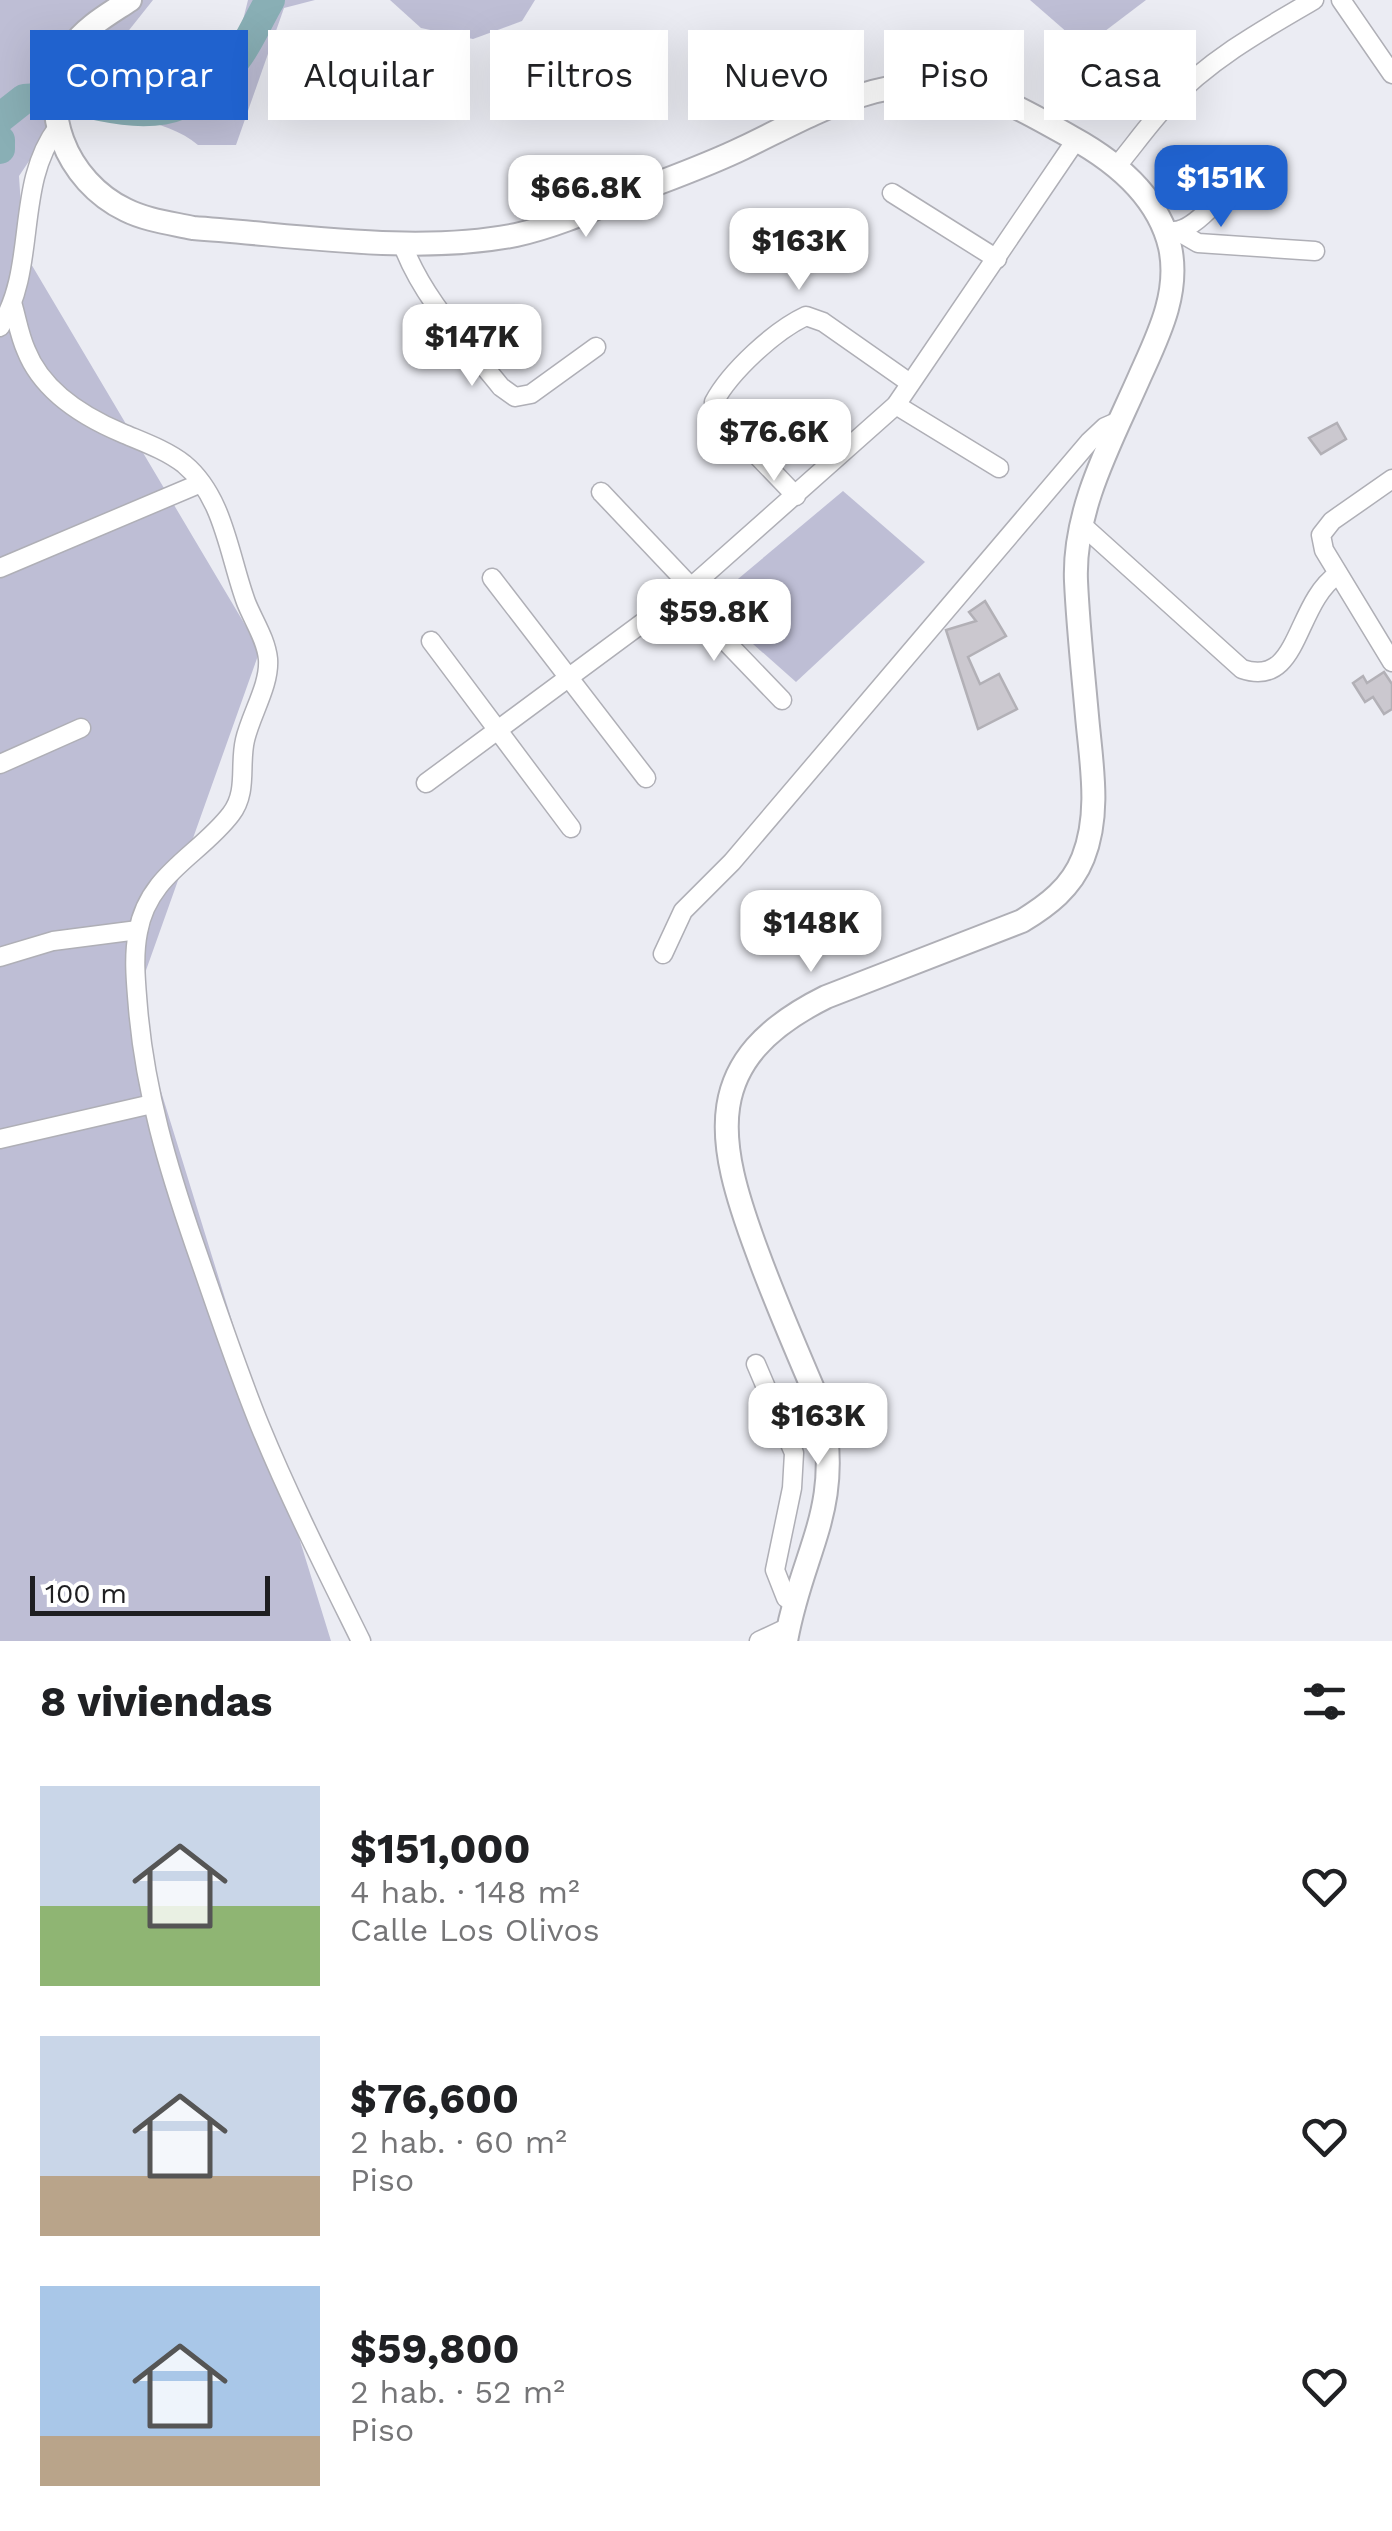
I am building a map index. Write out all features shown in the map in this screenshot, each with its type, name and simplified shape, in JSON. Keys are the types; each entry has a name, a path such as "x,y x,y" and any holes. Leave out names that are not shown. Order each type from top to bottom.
{"street":[{"path":"130,0 94,23 72,46 60,70 55,101 58,128 66,152 98,192 126,210 193,228 459,243 535,231 740,149 811,112 867,92 903,85 948,85 999,101 1076,140 1136,183 1171,230 1198,243 1315,251"},
{"path":"1116,167 1167,104 1210,66 1314,0"},
{"path":"1341,0 1392,74"},
{"path":"0,327 14,306 38,172 58,128"},
{"path":"426,783 686,591 896,405 1076,140"},
{"path":"1171,230 1200,218 1250,161"},
{"path":"892,193 996,260"},
{"path":"758,1641 790,1624 825,1508 829,1445 822,1410 740,1207 724,1130 730,1101 738,1075 753,1051 799,1010 1022,921 1046,907 1068,886 1082,861 1092,830 1093,791 1078,619 1076,569 1081,524 1166,317 1172,267 1171,230"},
{"path":"402,242 412,270 430,298 501,387 515,398 531,394 596,347"},
{"path":"14,306 26,352 44,381 97,421 166,452 201,483 228,537 239,581 268,661 244,743 238,805 178,862 152,894 138,930 135,974 142,1065 170,1175 261,1428 361,1641"},
{"path":"796,496 725,422 714,402 723,385 788,325 806,316 822,322 910,383"},
{"path":"896,405 999,468"},
{"path":"663,954 683,911 732,862 1089,442 1105,427 1121,420"},
{"path":"1392,478 1332,521 1321,534 1324,550 1338,574 1384,632 1392,662"},
{"path":"0,568 201,483"},
{"path":"601,492 782,700"},
{"path":"1081,524 1242,669 1260,675 1276,670 1287,657 1316,594 1338,574"},
{"path":"492,578 646,778"},
{"path":"431,641 571,828"},
{"path":"0,764 82,728"},
{"path":"0,957 53,942 138,930"},
{"path":"0,1140 152,1104"},
{"path":"756,1364 794,1453 792,1488 775,1570 786,1598 790,1624"}],"shaded area":[{"path":"0,0 153,0 129,30 30,30 30,120 57,120 19,176 24,252 260,650 134,1004 331,1641 0,1641"},
{"path":"248,0 315,0 284,8 276,30 268,30 268,54 248,111 248,30 240,30"},
{"path":"390,0 535,0 522,21 473,39 470,30 421,28"},
{"path":"1030,0 1146,0 1106,30 1064,30"},
{"path":"138,120 245,120 236,145 198,145"},
{"path":"843,491 925,562 796,682 708,604"}],"building":[{"path":"1337,423 1346,439 1321,454 1309,438"},
{"path":"985,601 1006,636 968,657 980,684 999,674 1017,709 978,729 946,630 976,621 969,612"},
{"path":"1384,672 1392,684 1392,709 1384,714 1373,697 1365,702 1353,683 1363,676 1367,683"}],"waterway":[{"path":"248,42 270,0"},
{"path":"0,118 30,99"},
{"path":"0,140 0,149"}]}
